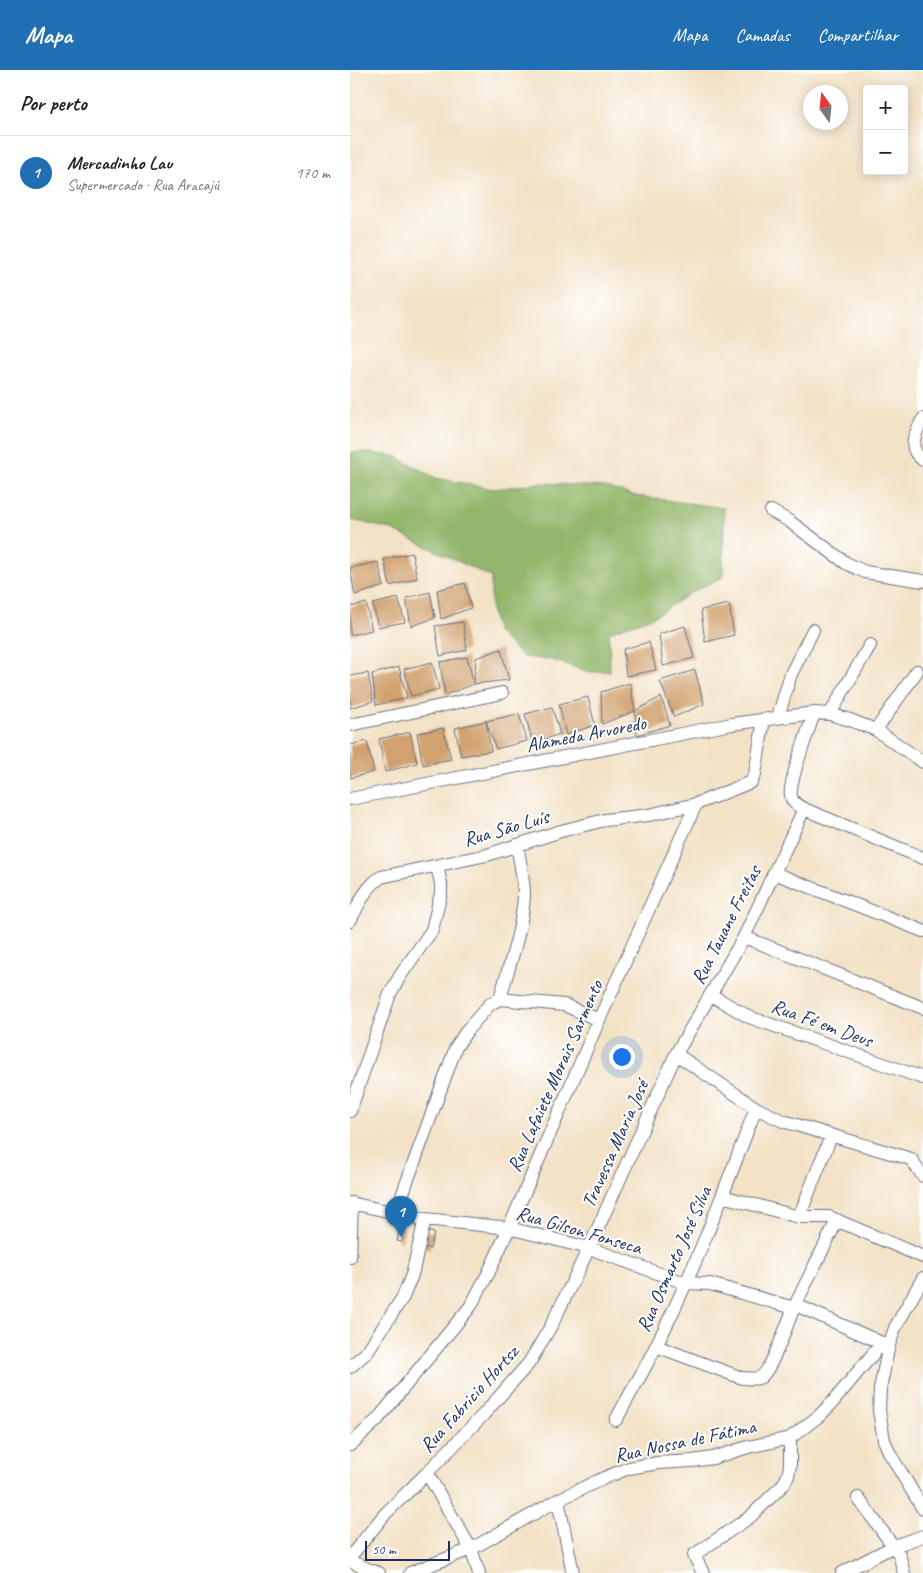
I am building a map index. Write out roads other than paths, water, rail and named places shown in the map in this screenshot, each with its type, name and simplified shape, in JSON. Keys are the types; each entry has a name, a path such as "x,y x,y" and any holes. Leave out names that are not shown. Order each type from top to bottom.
{"street":[{"path":"923,419 913,440 917,455 923,460"},
{"path":"771,511 789,521 846,563 865,572 923,581"},
{"path":"778,717 790,674 813,630"},
{"path":"830,714 870,646"},
{"path":"876,730 917,671"},
{"path":"350,725 502,693"},
{"path":"814,713 792,780 791,796 793,802 804,810 923,858"},
{"name":"Alameda Arvoredo","path":"350,799 732,724 814,713 830,714 876,730 922,760"},
{"path":"696,804 751,782 755,774 764,719"},
{"name":"Rua São Luís","path":"350,921 366,890 381,877 487,855 561,831 605,820 649,815 696,804"},
{"name":"Rua Lafaiete Morais Sarmento","path":"350,1445 383,1412 470,1307 488,1274 696,804"},
{"name":"Rua Tauane Freitas","path":"676,1054 744,938 804,810"},
{"path":"500,999 521,922 524,896 523,874 517,845"},
{"path":"350,1111 390,994 400,976 432,930 441,893 437,866"},
{"path":"774,873 923,931"},
{"path":"744,938 923,1008"},
{"name":"Rua Fé em Deus","path":"711,996 749,1017 923,1078"},
{"path":"396,1212 456,1047 468,1028 490,1004 500,999 564,1005 599,1020"},
{"path":"676,1054 756,1108 783,1121 917,1159 923,1176"},
{"name":"Travessa Maria José","path":"589,1248 676,1054"},
{"name":"Rua Osmarto José Silva","path":"616,1420 656,1346 685,1283 722,1196 756,1108"},
{"path":"799,1216 831,1136"},
{"path":"722,1196 799,1216 823,1216 837,1220 923,1257"},
{"path":"350,1257 351,1203"},
{"name":"Rua Gilson Fonseca","path":"351,1203 425,1219 509,1228 589,1248 685,1283 721,1286 795,1306 885,1344"},
{"path":"350,1367 366,1353 403,1297 412,1275 425,1219"},
{"path":"656,1346 742,1378 756,1379 762,1377 837,1220"},
{"name":"Rua Fabricio Hortsz","path":"350,1557 386,1514 483,1415 529,1363 551,1326 589,1248"},
{"path":"923,1278 896,1328 885,1344 879,1411 884,1440 890,1454 923,1509"},
{"name":"Rua Nossa de Fátima","path":"410,1573 471,1549 558,1500 629,1468 658,1463 713,1458 748,1447 790,1438 819,1416 885,1344"},
{"path":"703,1573 694,1555 750,1517 783,1485 788,1476 790,1465 790,1438"},
{"path":"427,1473 471,1549 478,1573"},
{"path":"858,1498 899,1554 904,1573"},
{"path":"558,1500 573,1573"},
{"path":"842,1573 894,1546 923,1536"},
{"path":"350,1562 379,1573"}],"place":[{"name":"Mercadinho Lau","path":"401,1237"}]}
